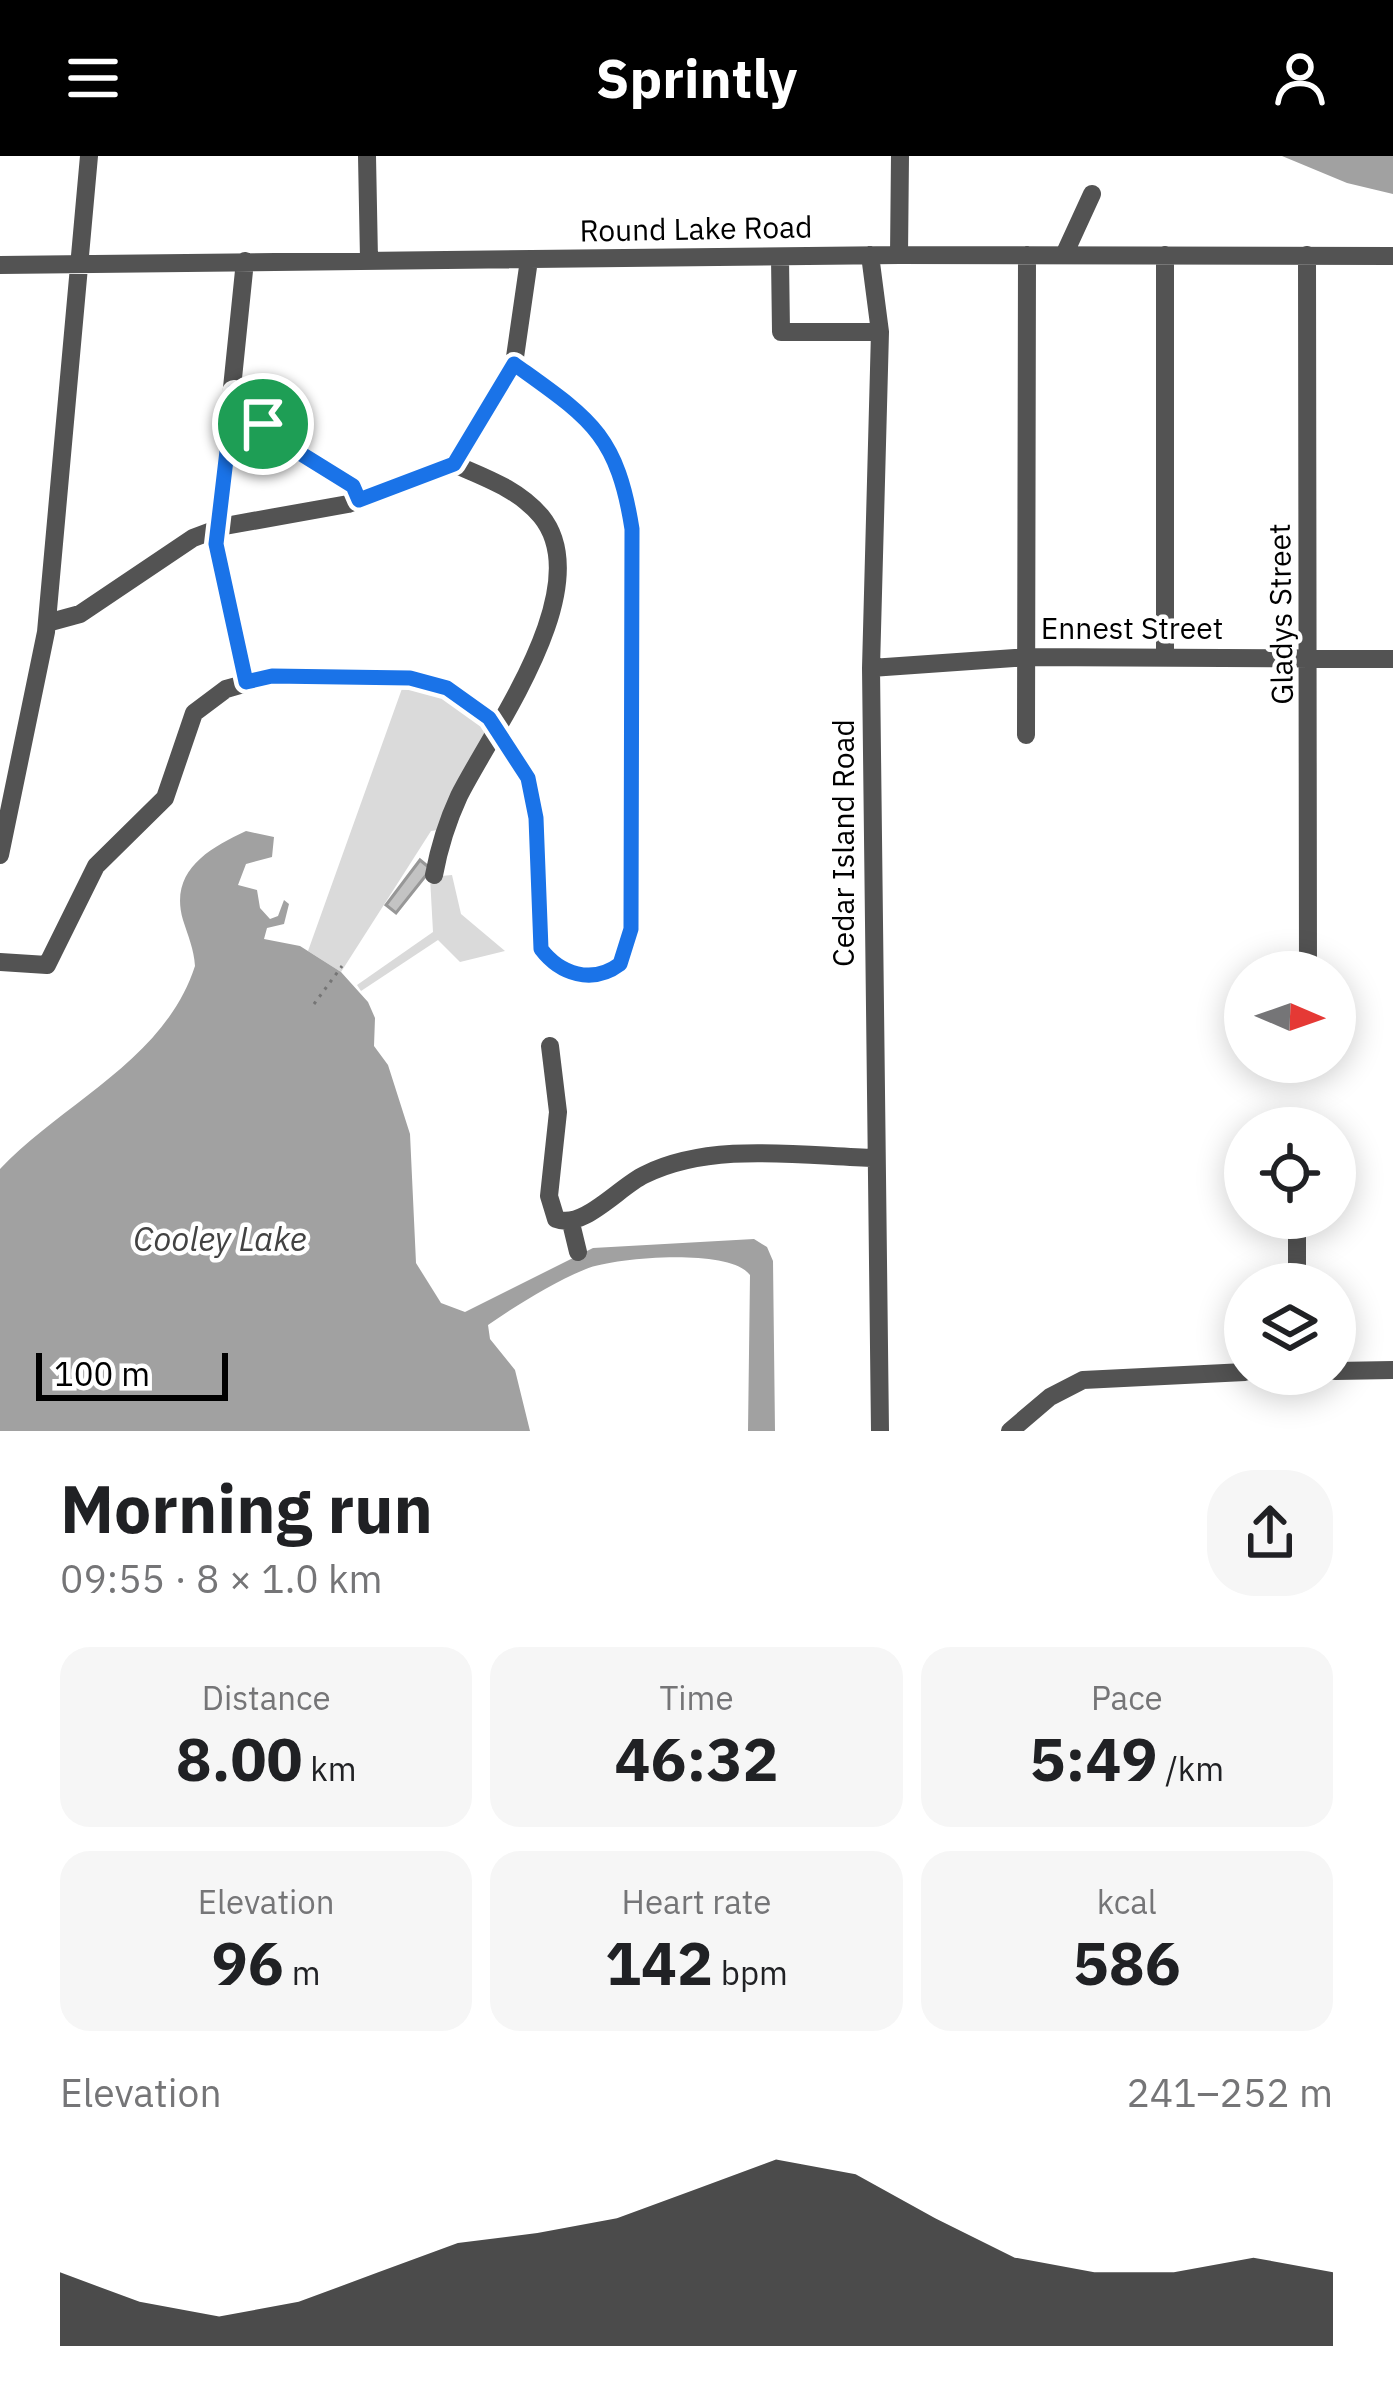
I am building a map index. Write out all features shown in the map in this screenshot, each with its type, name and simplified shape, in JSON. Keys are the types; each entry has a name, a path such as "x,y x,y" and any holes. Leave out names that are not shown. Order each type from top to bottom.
{"street":[{"path":"0,855 47,623 89,156"},
{"path":"368,156 369,259"},
{"path":"898,255 900,156"},
{"path":"1064,255 1092,194"},
{"name":"Round Lake Road","path":"0,265 870,255 1393,256"},
{"name":"Cedar Island Road","path":"870,255 880,332 871,668 880,1431"},
{"path":"1026,735 1028,255"},
{"path":"1165,255 1166,656"},
{"name":"Gladys Street","path":"1306,256 1308,951"},
{"path":"780,258 781,332 880,332"},
{"path":"47,623 80,614 146,565 219,528 359,500 454,464 514,364 529,260"},
{"path":"244,261 216,544 246,682"},
{"path":"0,962 47,965 96,866 165,798 194,713 211,697 272,676 410,678 447,688 495,728 528,778 536,818 541,949 565,970 589,976 620,964 631,929 632,529 624,476 606,440 573,406 514,364"},
{"path":"234,392 282,442 353,486 359,500"},
{"path":"434,875 445,828 544,640 557,580 557,551 543,518 509,488 454,464"},
{"name":"Ennest Street","path":"871,668 1028,657 1393,658"},
{"path":"550,1046 558,1112 549,1196 556,1219 568,1222 643,1175 680,1160 875,1158"},
{"path":"568,1222 578,1252"},
{"path":"1356,1371 1393,1370"},
{"path":"1010,1431 1050,1397 1084,1380 1224,1373"}],"path":[{"path":"314,1004 342,966"}],"shaded area":[{"path":"404,683 451,700 489,731 438,830 431,831 341,972 308,951"},
{"path":"452,875 461,914 505,951 460,962 438,940 361,991 357,985 433,932 430,877"}],"water":[{"path":"1282,156 1393,156 1393,194 1347,183"},
{"name":"Cooley Lake","path":"246,831 274,837 272,857 246,864 238,885 257,890 260,908 270,919 278,916 284,900 289,904 284,924 267,928 264,939 300,946 341,972 368,1002 375,1018 374,1046 388,1065 410,1134 416,1263 441,1303 465,1312 593,1248 754,1239 767,1247 773,1261 775,1431 748,1431 750,1275 720,1261 672,1257 586,1269 488,1325 490,1339 515,1370 530,1431 0,1431 0,1169 110,1078 161,1028 195,966 180,903 186,875 205,854"}],"building":[{"path":"420,860 431,869 396,913 386,905"}],"route":[{"path":"514,364 573,406 606,440 624,476 632,529 631,929 620,964 609,972 589,976 565,970 541,949 536,818 528,778 489,718 447,688 410,678 272,676 246,682 216,544 234,392 263,424 282,442 341,476 359,500 454,464 484,422 514,364"}]}
